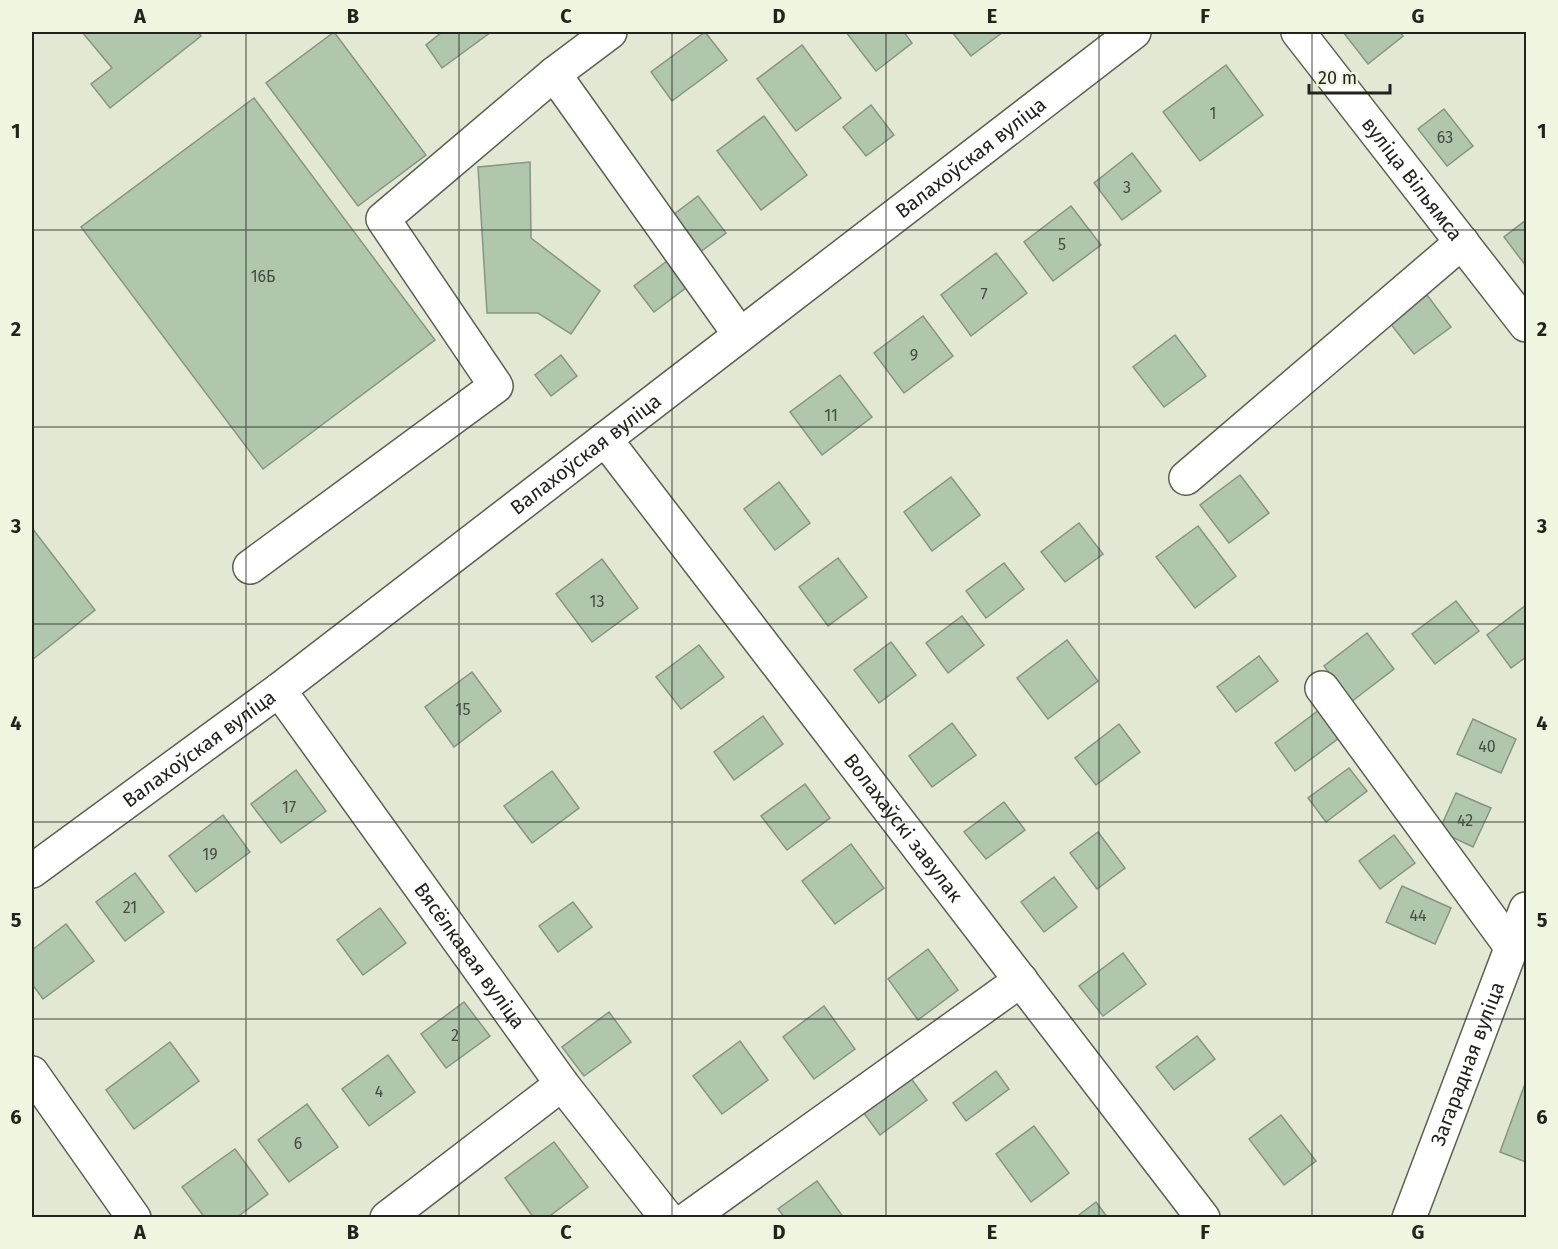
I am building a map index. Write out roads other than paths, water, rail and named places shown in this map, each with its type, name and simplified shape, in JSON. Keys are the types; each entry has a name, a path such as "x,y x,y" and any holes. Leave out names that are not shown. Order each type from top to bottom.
{"street":[{"path":"250,567 496,386 383,219 554,74 610,32"},
{"name":"Валахоўская вуліца","path":"32,871 279,690 1134,32"},
{"name":"вуліца Вільямса","path":"1298,32 1527,325"},
{"path":"554,74 740,335"},
{"path":"1186,478 1462,242"},
{"name":"Волахаўскі завулак","path":"605,439 1203,1218"},
{"path":"1322,688 1512,948"},
{"name":"Вясёлкавая вуліца","path":"279,690 562,1084 667,1218"},
{"name":"Загарадная вуліца","path":"1408,1218 1527,909"},
{"path":"689,1218 1021,980"},
{"path":"32,1073 134,1218"},
{"path":"387,1218 562,1084"}]}
